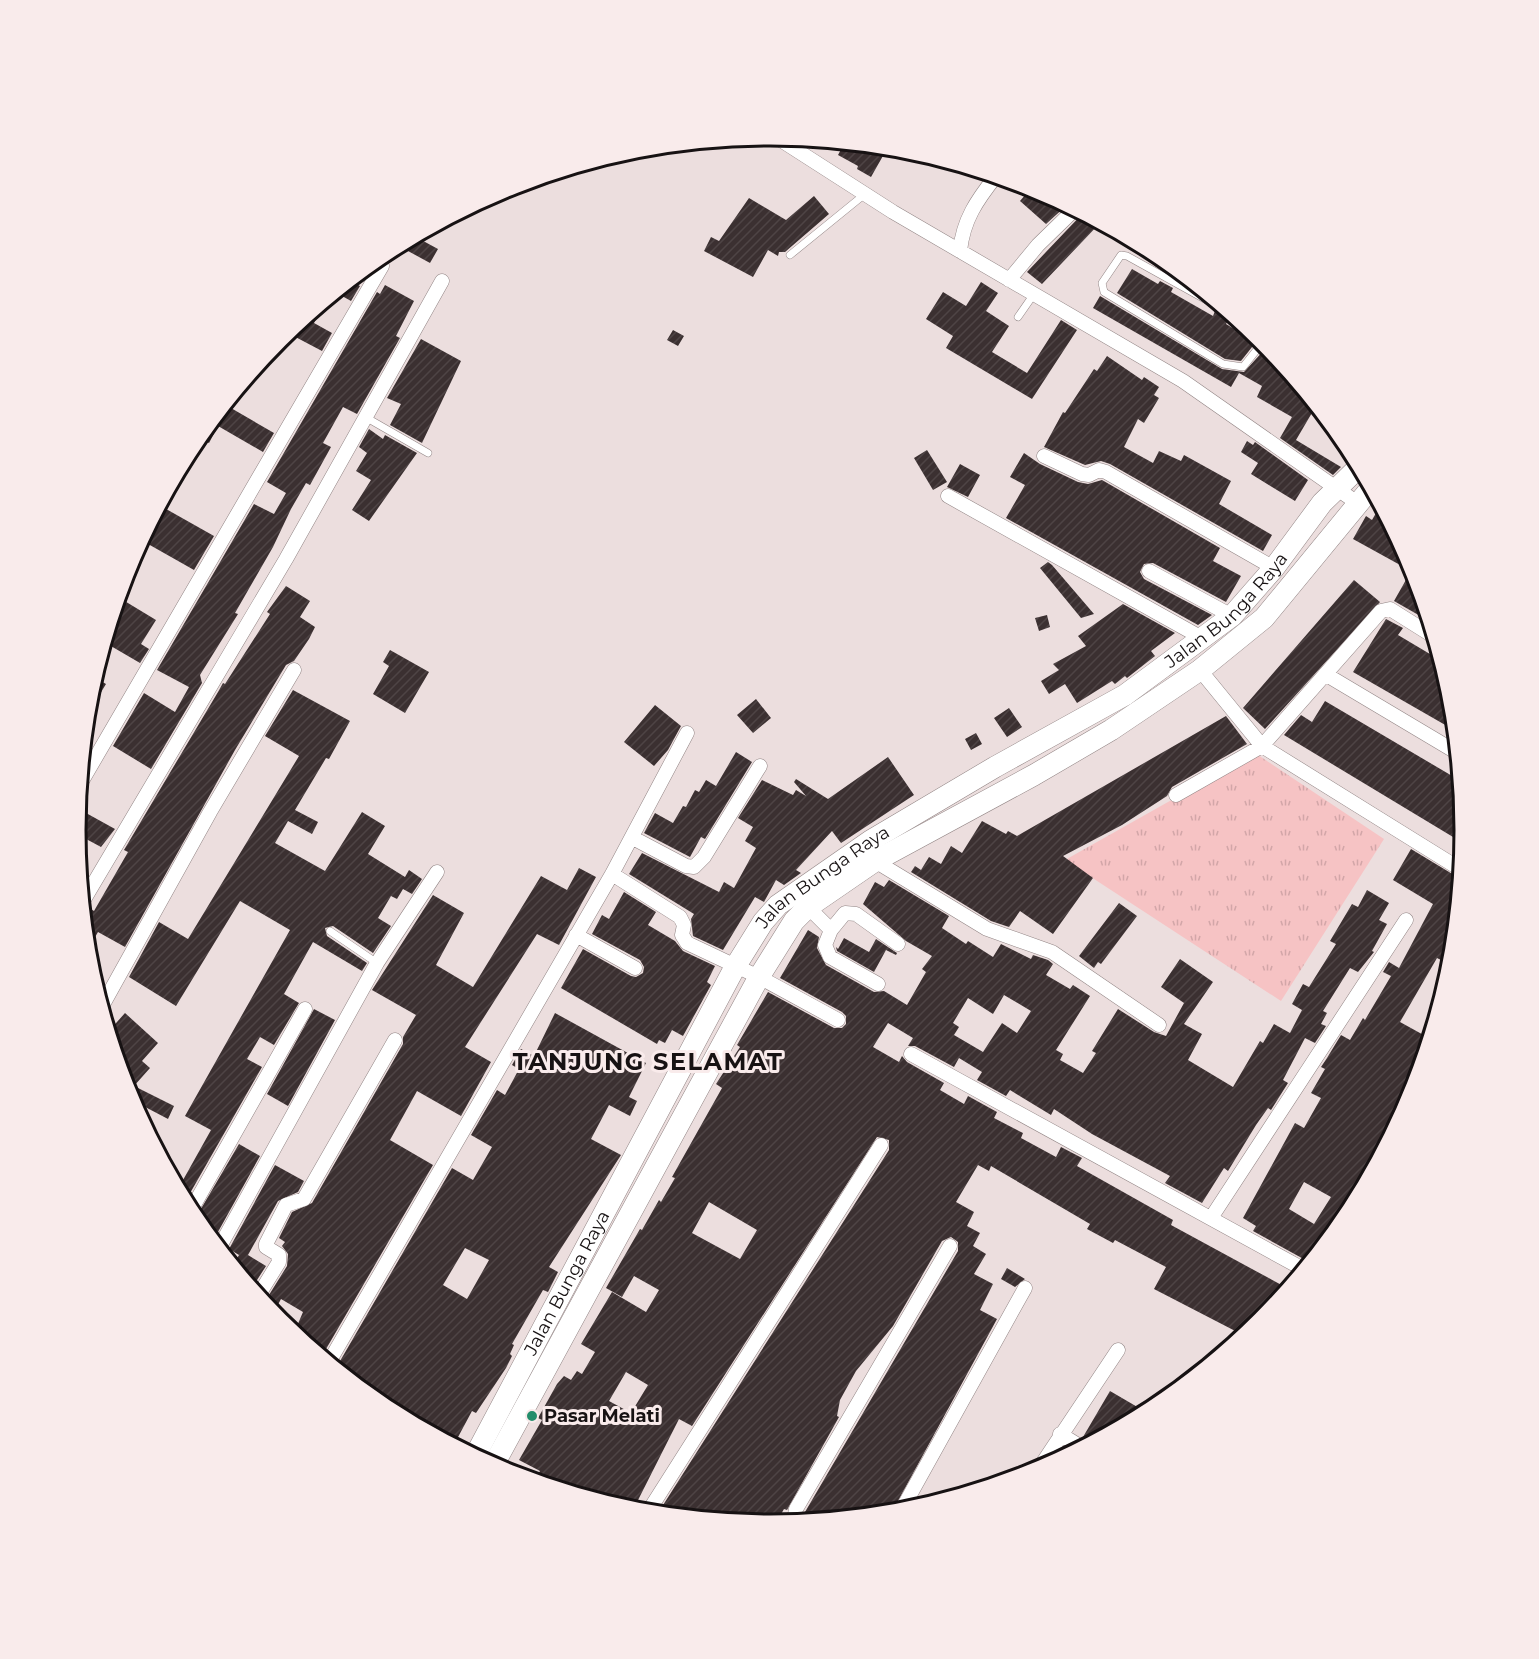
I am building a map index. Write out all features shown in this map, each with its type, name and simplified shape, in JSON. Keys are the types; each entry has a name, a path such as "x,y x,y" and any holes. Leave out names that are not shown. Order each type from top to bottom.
{"main road":[{"name":"Jalan Bunga Raya","path":"479,1448 735,967 764,922 778,905 870,841 995,767 1125,695 1232,616 1274,568 1336,487 1353,473"},
{"name":"Jalan Bunga Raya","path":"498,1457 759,977 794,921 808,908 875,861 1034,775 1200,670 1264,618 1363,495"},
{"path":"1154,674 1167,692"}],"street":[{"path":"791,146 865,195 1183,381 1336,487 1363,495"},
{"path":"960,251 964,224 972,208 991,183"},
{"path":"1009,280 1038,245 1069,215"},
{"path":"88,770 382,266"},
{"path":"89,892 367,418 442,281"},
{"path":"1044,456 1082,474 1089,475 1100,470 1106,472 1274,568"},
{"path":"948,496 1202,638"},
{"path":"1149,571 1232,616"},
{"path":"1176,795 1262,746 1386,609 1423,630"},
{"path":"107,997 210,812 294,670"},
{"path":"1200,670 1262,746 1452,864"},
{"path":"1325,674 1449,748"},
{"path":"333,1355 633,838 687,733"},
{"path":"633,838 686,866 694,867 704,857 760,766"},
{"path":"875,861 987,929 1052,952 1159,1025"},
{"path":"223,1241 378,963 437,872"},
{"path":"612,874 680,917 684,925 682,935 687,943 759,977 838,1020"},
{"path":"808,908 831,930"},
{"path":"878,984 830,957 825,945 831,930 845,913 850,912 898,944"},
{"path":"1211,1218 1406,920"},
{"path":"576,935 635,968"},
{"path":"196,1202 305,1010"},
{"path":"263,1288 279,1262 279,1255 266,1247 266,1244 286,1205 304,1199 394,1040"},
{"path":"911,1053 1296,1265"},
{"path":"654,1503 881,1146"},
{"path":"795,1513 950,1246"},
{"path":"909,1499 1025,1288"},
{"path":"1048,1454 1118,1350"},
{"path":"1060,1434 1073,1442"}],"lane":[{"path":"790,255 865,195"},
{"path":"1192,292 1127,256 1121,255 1102,283 1104,292 1223,364 1243,367 1257,350"},
{"path":"1018,317 1034,294"},
{"path":"367,418 428,453"},
{"path":"330,931 378,963"}],"green space":[{"path":"1255,753 1384,839 1281,1001 1065,860"}],"building":[{"path":"841,149 883,155 871,177 857,169 858,166 838,155"},
{"path":"814,196 829,214 785,252 779,252 778,256 768,250 753,277 704,251 711,237 719,241 749,198 786,220"},
{"path":"1025,196 1060,211 1046,224 1020,201"},
{"path":"1077,219 1095,228 1042,284 1027,272"},
{"path":"422,241 438,249 430,263 407,250"},
{"path":"1132,269 1158,284 1160,281 1173,288 1171,292 1213,316 1215,311 1227,322 1226,324 1253,346 1241,361 1225,359 1117,293"},
{"path":"981,282 998,293 986,311 1009,326 992,352 1027,373 1061,320 1077,330 1032,399 946,348 953,336 926,319 943,292 966,306"},
{"path":"357,284 360,286 351,301 342,296"},
{"path":"385,285 414,301 396,336 400,338 357,414 343,407 323,443 331,447 310,485 306,483 291,509 273,547 235,613 238,614 200,675 202,683 151,769 113,746 144,693 175,712 189,687 157,670 254,504 274,514 286,493 267,482 377,292 380,294"},
{"path":"1100,296 1222,369 1244,372 1261,354 1312,413 1296,440 1341,467 1333,475 1280,438 1292,417 1257,397 1262,386 1239,373 1231,387 1093,308"},
{"path":"317,317 314,323 332,333 322,351 296,337"},
{"path":"673,330 684,336 678,346 667,340"},
{"path":"421,339 461,361 422,443 390,425 401,404 387,398"},
{"path":"1107,356 1142,380 1144,377 1159,387 1154,395 1159,398 1144,423 1138,419 1124,447 1153,463 1159,451 1181,461 1184,455 1231,481 1219,504 1272,535 1263,551 1110,464 1101,461 1085,465 1044,447 1063,412 1065,413 1094,369 1097,371"},
{"path":"231,408 274,433 263,452 218,426 209,443 206,442"},
{"path":"369,429 383,439 385,435 417,453 369,521 352,510 371,480 356,471 367,453 359,447"},
{"path":"1247,441 1253,445 1255,442 1308,480 1295,501 1251,474 1258,463 1241,452"},
{"path":"927,450 947,482 933,490 914,458"},
{"path":"1024,453 1040,464 1078,482 1088,484 1102,480 1220,548 1213,561 1241,576 1226,602 1153,563 1144,564 1140,572 1144,579 1212,615 1198,625 1006,518 1025,485 1010,477"},
{"path":"960,464 980,475 968,497 947,487"},
{"path":"166,509 214,536 194,570 148,544"},
{"path":"1376,513 1400,565 1353,539 1366,516 1372,520"},
{"path":"1048,562 1094,614 1081,618 1040,568"},
{"path":"1354,580 1380,602 1265,729 1243,708"},
{"path":"1406,580 1419,615 1394,601"},
{"path":"286,586 310,601 300,617 315,627 294,661 286,665 235,750 125,947 98,932 94,938 90,909 94,911 128,852 124,850 223,683 225,684 270,614 267,612"},
{"path":"125,601 156,620 141,644 149,649 140,663 111,646"},
{"path":"1123,604 1175,633 1151,651 1155,656 1127,678 1125,676 1115,684 1112,681 1077,703 1065,684 1049,694 1041,681 1059,670 1053,664 1086,646 1078,636"},
{"path":"1047,615 1050,627 1039,631 1035,618"},
{"path":"1386,619 1403,628 1398,635 1431,654 1445,725 1353,672"},
{"path":"390,650 429,672 405,713 373,694 389,666 383,662"},
{"path":"102,682 106,684 100,694"},
{"path":"293,690 350,721 329,759 326,758 295,810 318,822 312,834 288,821 275,843 325,871 362,812 385,826 368,854 405,877 409,870 422,879 412,894 403,889 397,899 391,896 378,918 391,926 373,953 333,926 325,928 327,936 367,963 362,971 313,942 284,994 299,1003 274,1045 260,1037 247,1059 262,1067 190,1193 183,1180 211,1130 185,1116 290,930 240,901 176,1006 129,977 159,922 188,939 299,756 265,736"},
{"path":"756,699 771,718 753,733 737,715"},
{"path":"1325,701 1451,775 1454,837 1284,735 1301,715 1312,722"},
{"path":"655,705 681,726 668,750 654,766 624,742"},
{"path":"1009,708 1022,727 1007,737 994,718"},
{"path":"1226,716 1247,744 1172,787 1167,796 1122,825 1063,856 1093,878 1053,934 1020,911 1009,927 991,921 911,872 915,866 921,870 929,857 941,864 951,846 962,853 982,821 1006,834 1008,831 1017,836"},
{"path":"976,733 982,744 971,750 965,739"},
{"path":"736,752 752,762 705,839 701,837 690,857 644,833 655,813 673,823 683,806 686,807 695,790 699,792 706,780 716,786"},
{"path":"888,757 914,795 841,843 832,831 796,870 801,873 784,885 776,880 764,902 755,897 723,950 693,936 691,919 694,914 629,874 642,853 719,892 724,882 734,888 756,848 745,841 753,827 738,818 762,780 793,795 796,790 806,796 794,782 796,779 828,799"},
{"path":"86,813 115,829 101,847 86,839"},
{"path":"1411,849 1452,874 1448,919 1441,960 1437,958 1400,1022 1422,1034 1401,1091 1362,1172 1338,1210 1302,1258 1253,1231 1256,1226 1243,1218 1295,1123 1304,1128 1321,1098 1311,1093 1325,1069 1321,1067 1341,1035 1350,1040 1363,1018 1365,1020 1391,976 1383,972 1389,962 1399,968 1433,904 1393,880","holes":["1304,1182 1331,1197 1314,1224 1289,1209"]},
{"path":"579,868 596,877 559,945 537,934 465,1047 491,1062 461,1116 417,1091 390,1140 433,1165 326,1350 298,1324 303,1312 281,1299 278,1305 269,1295 287,1266 288,1254 282,1246 285,1242 279,1238 292,1212 312,1203 403,1044 403,1037 416,1015 372,990 433,895 464,913 436,965 473,987 541,876 567,890"},
{"path":"889,880 949,916 942,928 966,944 968,941 993,957 1001,944 1031,959 1033,955 1048,960 1053,964 1046,975 1070,989 1073,985 1090,996 1056,1050 1063,1054 1060,1060 1083,1073 1096,1053 1092,1051 1118,1009 1154,1032 1166,1036 1184,1003 1161,987 1180,959 1213,982 1184,1024 1202,1034 1188,1060 1233,1087 1260,1041 1263,1043 1274,1024 1290,1033 1302,1010 1292,1004 1303,984 1309,987 1336,944 1330,941 1352,904 1358,907 1367,890 1389,903 1379,920 1387,924 1372,951 1374,952 1358,972 1350,968 1323,1011 1327,1013 1321,1024 1326,1026 1315,1043 1305,1038 1283,1080 1288,1083 1271,1110 1268,1108 1256,1125 1228,1171 1224,1168 1202,1203 1165,1183 1170,1176 1092,1134 1054,1109 1051,1115 1010,1090 1006,1096 977,1080 982,1072 959,1058 954,1067 915,1046 908,1046 913,1038 888,1023 873,1047 899,1062 902,1056 907,1062 944,1083 940,1090 964,1104 968,1096 997,1112 994,1118 1023,1133 1021,1138 1056,1157 1061,1147 1082,1158 1077,1166 1173,1220 1171,1225 1280,1284 1234,1331 1154,1289 1166,1267 1115,1240 1113,1243 1087,1229 1090,1224 991,1166 989,1171 978,1165 956,1202 974,1212 967,1226 980,1233 973,1246 986,1254 974,1274 993,1284 980,1310 997,1319 898,1501 859,1508 805,1512 958,1251 958,1242 951,1237 942,1241 893,1326 856,1371 840,1400 837,1416 839,1417 787,1510 784,1509 781,1513 770,1514 725,1512 663,1505 889,1150 889,1140 877,1137 692,1426 679,1419 638,1500 592,1490 539,1473 540,1471 519,1460 542,1420 538,1418 557,1384 564,1376 571,1380 577,1371 582,1374 595,1352 581,1344 612,1292 646,1312 659,1290 634,1276 622,1297 606,1288 640,1229 642,1230 675,1178 672,1177 722,1088 716,1084 740,1047 737,1045 768,992 834,1028 842,1028 846,1024 846,1016 842,1012 780,978 808,930 819,937 817,948 826,965 874,992 884,991 907,1005 926,972 922,969 932,956 906,941 863,904 875,882 884,887","holes":["1004,995 1031,1011 1017,1033 1002,1023 983,1052 954,1035 959,1027 953,1023 968,998 993,1014","709,1202 757,1230 740,1259 692,1233","626,1372 648,1385 631,1413 609,1401"]},
{"path":"624,892 656,912 648,925 675,941 683,951 715,966 707,982 711,985 683,1036 672,1030 665,1043 659,1040 657,1044 561,988 583,949 631,976 636,977 643,973 644,967 640,960 592,934 602,915 609,919"},
{"path":"1119,903 1137,916 1101,964 1098,962 1094,968 1079,956"},
{"path":"844,938 869,952 876,939 897,953 896,955 886,950 874,972 837,951 836,947 838,949"},
{"path":"314,1009 335,1020 288,1106 267,1094"},
{"path":"125,1013 158,1043 142,1061 150,1068 135,1084 122,1049 115,1025"},
{"path":"555,1013 646,1063 629,1097 637,1101 630,1116 609,1105 591,1139 621,1155 549,1267 558,1272 548,1292 543,1290 512,1344 514,1345 510,1354 512,1356 506,1368 476,1413 472,1411 458,1438 389,1398 340,1361 452,1168 473,1180 492,1147 471,1135 497,1090 505,1095 519,1069 512,1065 521,1049 534,1056","holes":["465,1248 489,1260 467,1299 443,1285"]},
{"path":"137,1087 174,1106 168,1119 145,1107"},
{"path":"239,1144 260,1156 218,1233 201,1209"},
{"path":"275,1165 304,1181 298,1192 278,1201 248,1255 266,1266 256,1281 237,1258 239,1255 229,1249"},
{"path":"1007,1268 1025,1279 1015,1287 1001,1279"},
{"path":"1110,1391 1136,1406 1111,1422 1083,1437"}],"place":[{"name":"Pasar Melati","path":"532,1416"}],"district":[{"name":"TANJUNG SELAMAT","path":"648,1061"}]}
